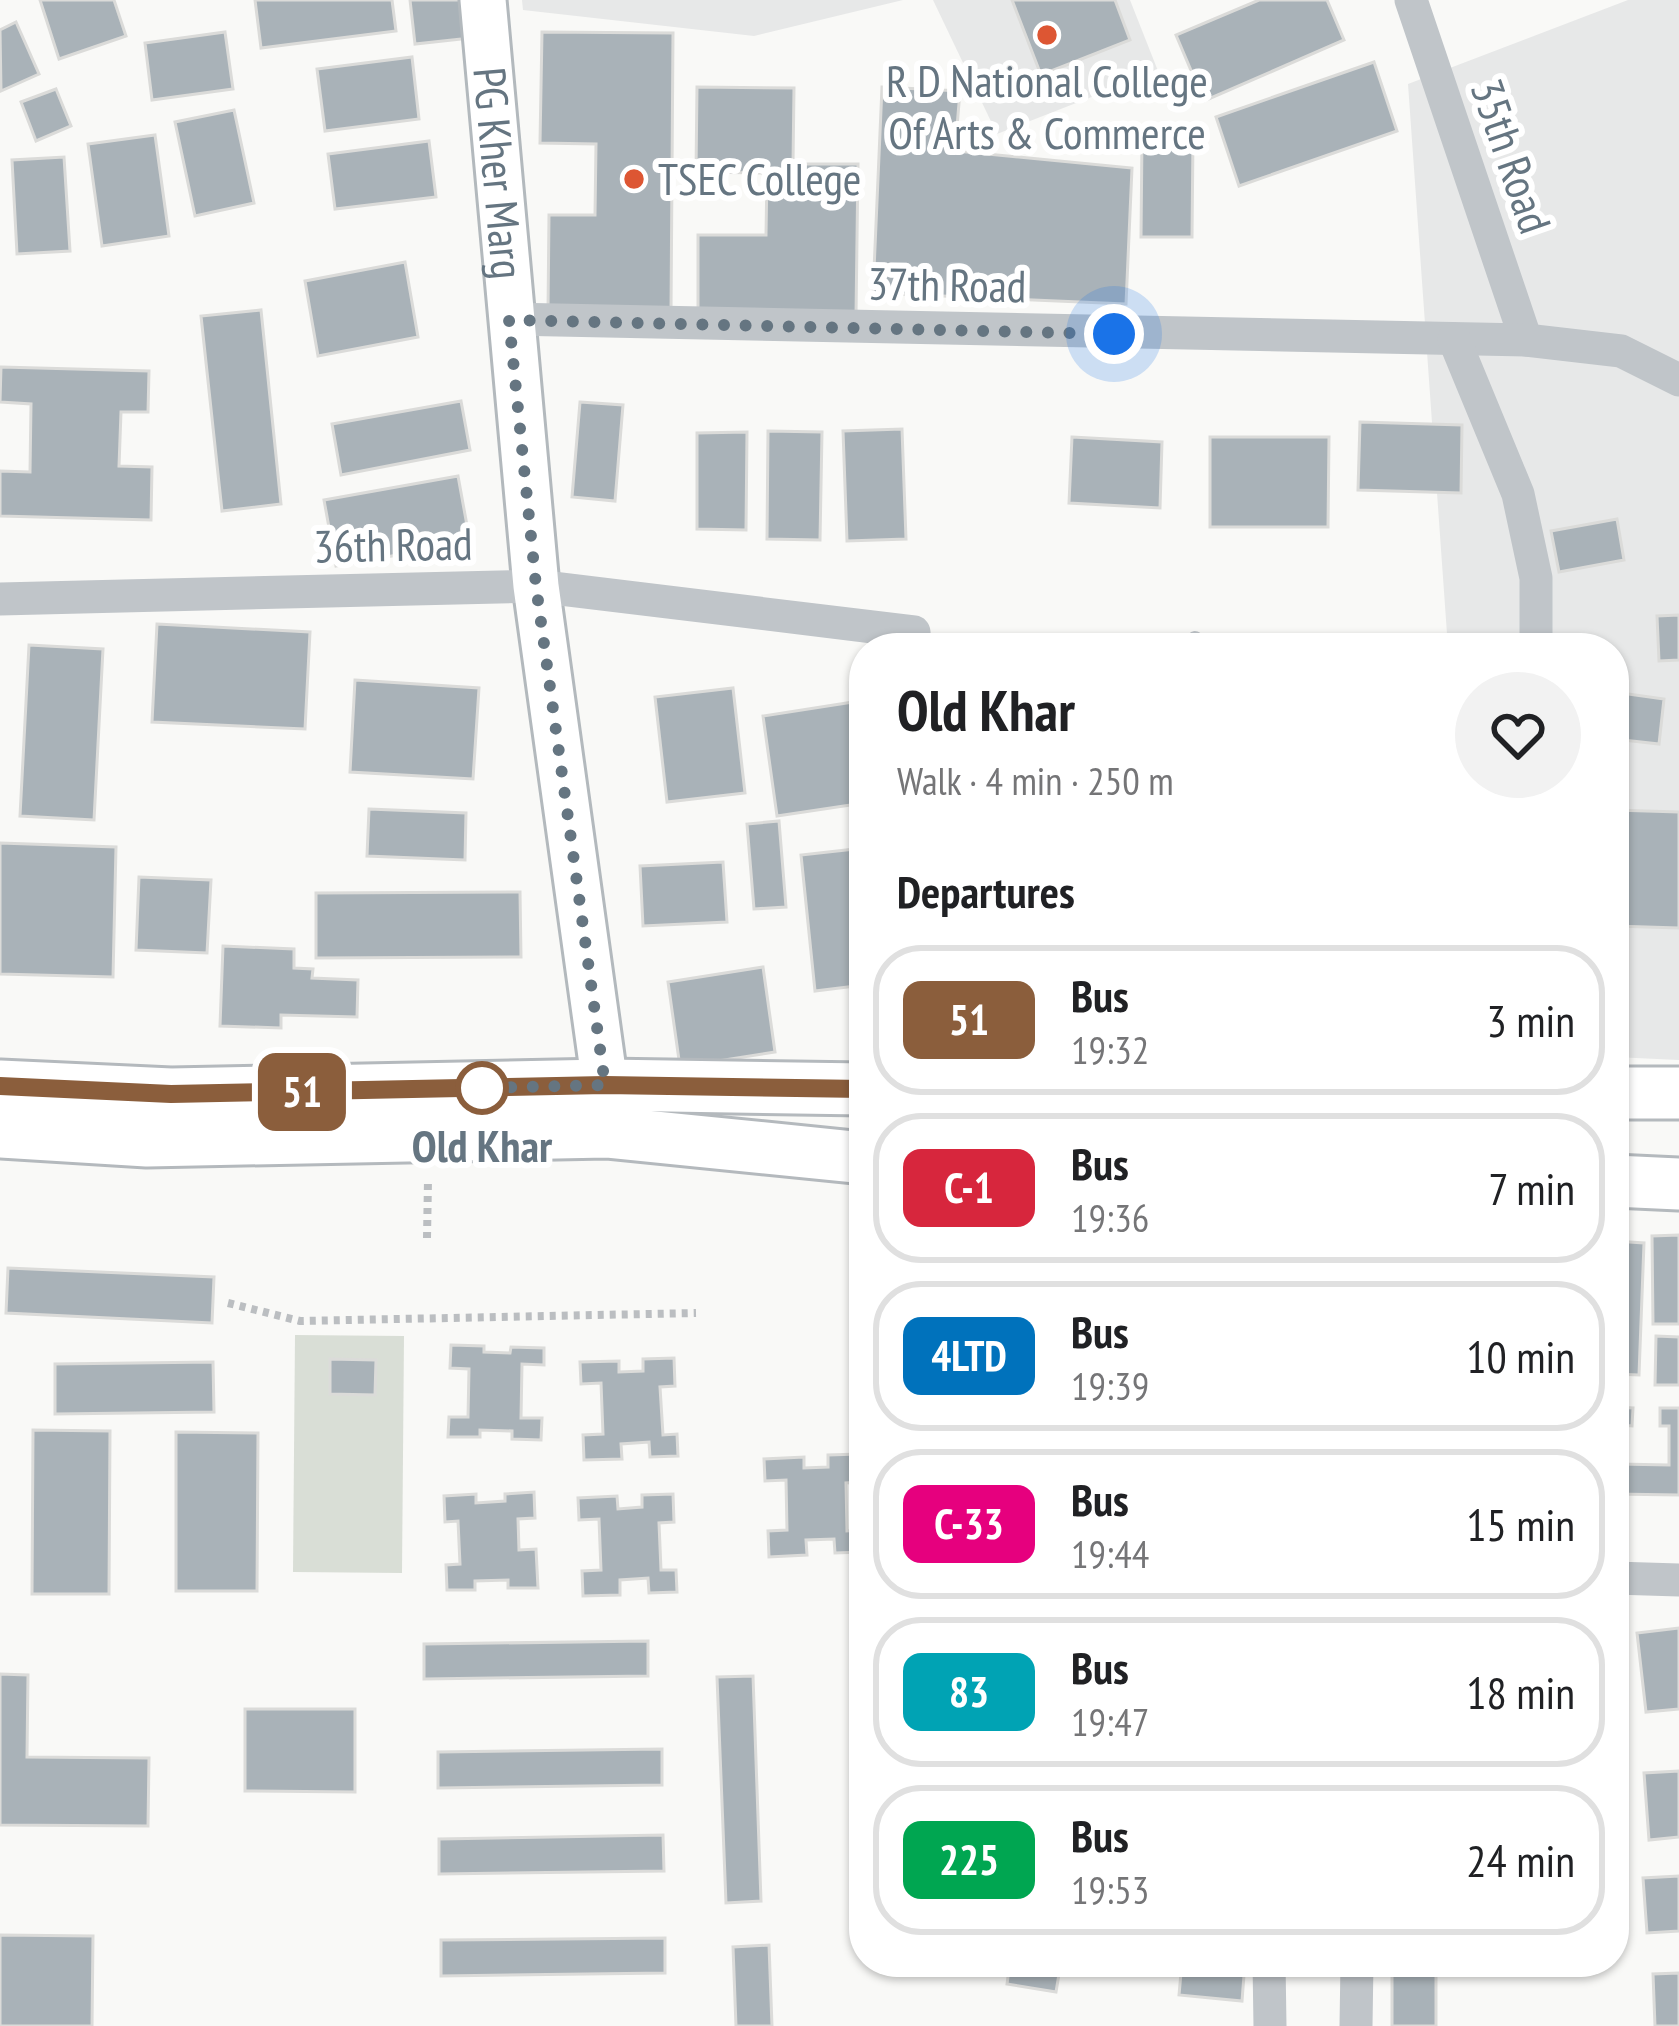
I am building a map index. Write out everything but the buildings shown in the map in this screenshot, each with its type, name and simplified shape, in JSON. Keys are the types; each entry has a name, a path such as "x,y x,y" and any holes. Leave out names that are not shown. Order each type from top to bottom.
{"main road":[{"path":"0,1086 606,1109 849,1156"},
{"path":"0,1132 147,1141 430,1136 606,1109 849,1090"},
{"path":"1629,1093 1679,1093"},
{"path":"1629,1182 1679,1184"}],"street":[{"name":"PG Kher Marg","path":"483,0 536,586 606,1109"},
{"name":"35th Road","path":"1411,0 1526,340"},
{"name":"37th Road","path":"509,320 1526,340 1621,351 1679,380"},
{"path":"1454,339 1519,494 1536,578 1537,633"},
{"name":"36th Road","path":"0,599 536,586 914,633"},
{"path":"1629,1578 1679,1580"},
{"path":"1269,1977 1270,2026"},
{"path":"1356,2026 1357,1977"}],"path":[{"path":"427,1238 430,1136"},
{"path":"228,1304 300,1321 696,1313"}],"shaded area":[{"name":"R D National College Of Arts & Commerce","path":"522,0 903,0 754,36 523,10"},
{"name":"R D National College Of Arts & Commerce","path":"933,0 1130,0 1158,71 997,134"},
{"path":"1628,0 1679,0 1679,1060 1629,1058 1629,633 1447,633 1408,84"},
{"path":"295,1335 404,1336 402,1573 293,1572"}],"bus line":[{"name":"51","path":"0,1086 171,1094 605,1085 849,1089"}],"place":[{"name":"R D National College Of Arts & Commerce","path":"1047,35"},
{"name":"TSEC College","path":"634,179"},
{"name":"Old Khar","path":"482,1088"}],"route":[{"path":"482,1088 475,1088 605,1085 536,586 509,320 1114,334"}]}
